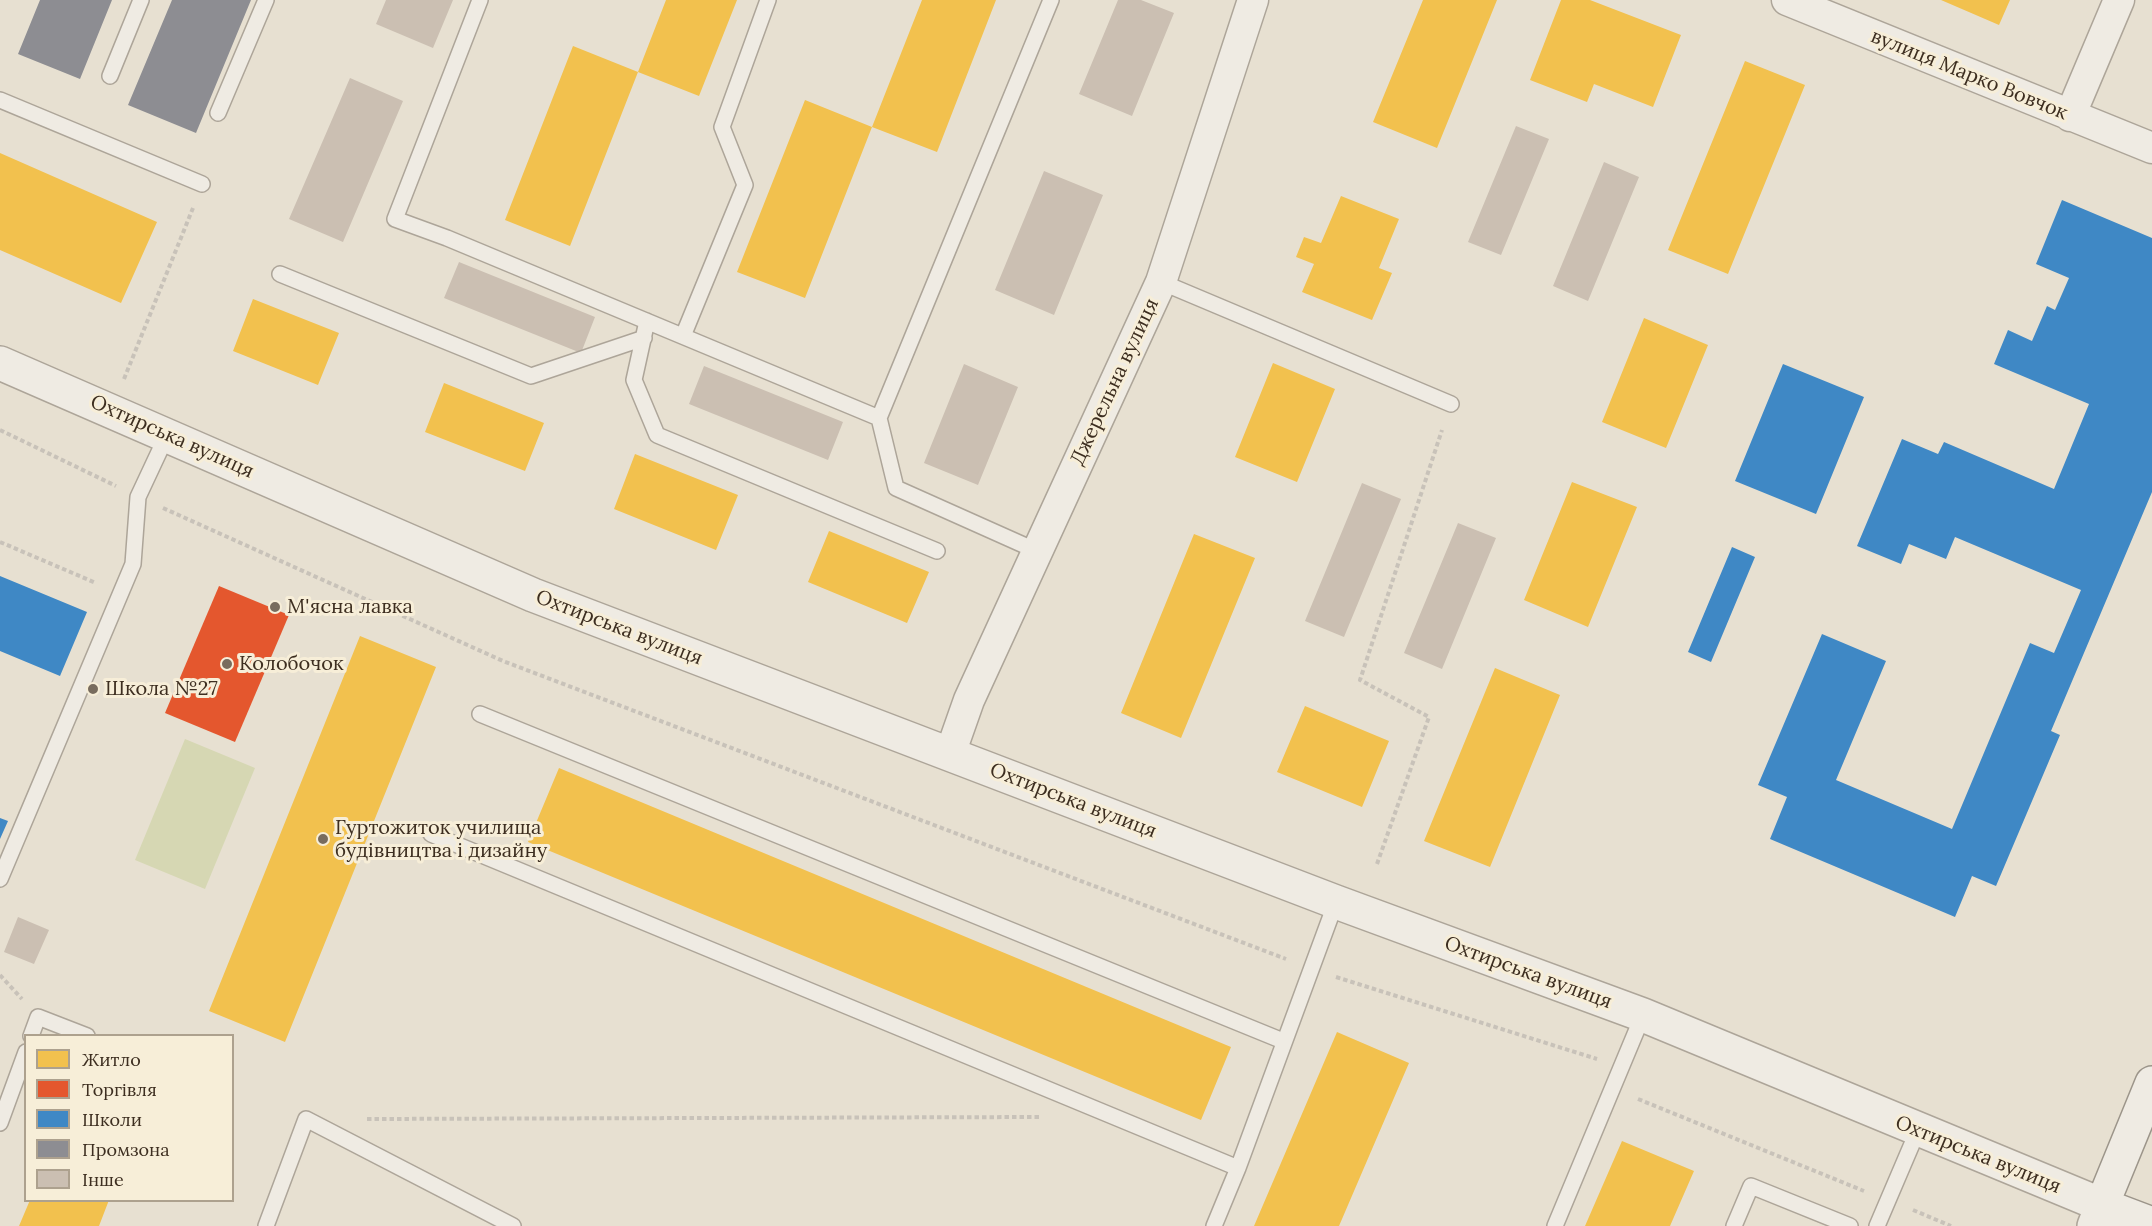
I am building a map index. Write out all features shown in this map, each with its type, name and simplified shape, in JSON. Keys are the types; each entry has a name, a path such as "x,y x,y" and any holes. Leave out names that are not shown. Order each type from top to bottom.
{"street":[{"name":"Джерельна вулиця","path":"950,754 969,700 1161,282 1253,0"},
{"name":"вулиця Марко Вовчок","path":"1787,0 2152,148"},
{"path":"2070,116 2119,0"},
{"name":"Охтирська вулиця","path":"0,363 533,595 1336,902 1643,1015 1918,1130 2098,1215 2152,1224"},
{"path":"2098,1215 2152,1083"}],"lane":[{"path":"110,76 141,0"},
{"path":"218,113 266,0"},
{"path":"480,0 395,219 447,238 879,418"},
{"path":"682,336 745,185 722,127 768,0"},
{"path":"1037,550 896,488 879,418 1051,0"},
{"path":"0,100 202,184"},
{"path":"280,274 531,376 644,338"},
{"path":"1161,282 1451,404"},
{"path":"647,321 634,380 657,435 937,550"},
{"path":"0,879 133,564 138,497 167,435"},
{"path":"480,714 1283,1041"},
{"path":"431,834 1238,1168"},
{"path":"1214,1226 1238,1168 1336,902"},
{"path":"1555,1226 1643,1015"},
{"path":"31,1034 38,1017 84,1034"},
{"path":"0,1123 24,1057"},
{"path":"266,1226 306,1119 513,1226"},
{"path":"1877,1226 1918,1130"},
{"path":"1734,1226 1751,1186 1850,1226"}],"path":[{"path":"109,409 202,184"},
{"path":"1377,864 1429,717 1360,680 1451,404"},
{"path":"0,430 138,497 502,662 1310,968 1621,1067"},
{"path":"0,542 120,594"},
{"path":"1612,1088 1951,1226"},
{"path":"366,1119 1043,1117"}],"green space":[{"path":"185,739 255,768 205,889 135,860"}],"building: Житло":[{"path":"666,0 737,0 699,96 638,72"},
{"path":"922,0 996,0 937,152 872,127"},
{"path":"1423,0 1497,0 1437,148 1373,122"},
{"path":"1561,0 1590,0 1681,35 1653,107 1594,84 1587,102 1530,80"},
{"path":"1941,0 2010,0 1999,25"},
{"path":"573,46 638,72 570,246 505,220"},
{"path":"1745,61 1805,85 1728,274 1668,250"},
{"path":"805,100 872,127 805,298 737,272"},
{"path":"0,153 157,222 121,303 0,250"},
{"path":"1341,196 1399,219 1379,268 1392,273 1372,320 1302,292 1314,264 1296,257 1304,237 1321,243"},
{"path":"253,299 339,333 318,385 233,351"},
{"path":"1644,318 1708,345 1666,448 1602,422"},
{"path":"1273,363 1335,389 1297,482 1235,457"},
{"path":"444,383 544,423 525,471 425,432"},
{"path":"635,454 738,495 716,550 614,509"},
{"path":"1572,482 1637,507 1588,627 1524,600"},
{"path":"829,531 929,572 907,623 808,582"},
{"path":"1194,534 1255,558 1181,738 1121,713"},
{"name":"Гуртожиток училища будівництва і дизайну","path":"360,636 436,667 285,1042 209,1011"},
{"path":"1495,668 1560,695 1490,867 1424,841"},
{"path":"1305,706 1389,741 1362,807 1277,772"},
{"path":"559,768 1231,1047 1201,1120 528,842"},
{"path":"1337,1032 1409,1063 1339,1226 1254,1226"},
{"path":"1622,1141 1694,1171 1670,1226 1585,1226"},
{"path":"29,1202 108,1202 99,1226 19,1226"}],"building: Торгівля":[{"name":"Колобочок","path":"219,586 289,615 235,742 165,713"}],"building: Школи":[{"path":"2062,200 2152,238 2152,492 2051,731 2060,735 1996,886 1972,876 1955,917 1770,839 1787,797 1758,785 1822,634 1886,661 1836,780 1952,829 2030,643 2054,653 2081,590 1955,537 1946,559 1909,544 1901,564 1857,546 1902,439 1938,454 1944,442 2054,489 2089,404 1994,364 2008,330 2032,341 2047,306 2055,310 2069,278 2036,264"},
{"path":"1783,364 1864,397 1816,514 1735,481"},
{"path":"1732,547 1755,557 1711,662 1688,652"},
{"path":"0,576 87,612 60,676 0,651"},
{"path":"0,818 8,821 0,839"}],"building: Промзона":[{"path":"40,0 112,0 80,79 18,54"},
{"path":"172,0 251,0 196,133 128,105"}],"building: Інше":[{"path":"386,0 453,0 433,48 376,24"},
{"path":"1118,0 1141,0 1174,13 1132,116 1079,94"},
{"path":"350,78 403,101 343,242 289,219"},
{"path":"1516,126 1549,139 1501,255 1468,242"},
{"path":"1604,162 1639,177 1588,301 1553,286"},
{"path":"1044,171 1103,195 1054,315 995,290"},
{"path":"459,262 595,317 581,353 444,298"},
{"path":"964,364 1018,387 978,485 924,463"},
{"path":"704,366 843,422 828,460 689,404"},
{"path":"1362,483 1401,499 1344,637 1305,621"},
{"path":"1458,523 1496,538 1442,669 1404,653"},
{"path":"18,917 49,930 34,964 4,952"}],"place":[{"name":"М'ясна лавка","path":"275,607"},
{"name":"Колобочок","path":"227,664"},
{"name":"Школа №27","path":"93,689"},
{"name":"Гуртожиток училища будівництва і дизайну","path":"323,839"}]}
